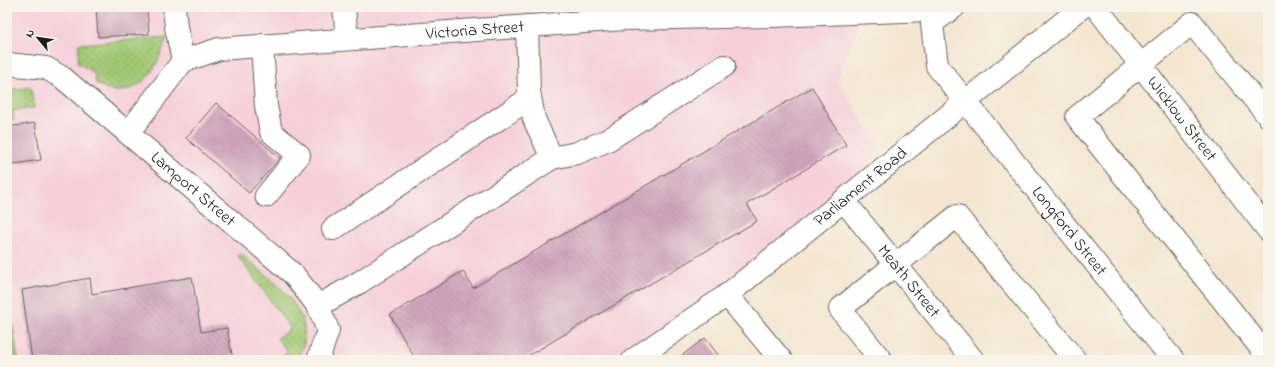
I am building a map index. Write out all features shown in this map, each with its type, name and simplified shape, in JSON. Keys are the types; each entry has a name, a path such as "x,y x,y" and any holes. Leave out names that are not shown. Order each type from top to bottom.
{"street":[{"path":"128,133 183,61 176,27 174,7"},
{"path":"344,7 346,39"},
{"path":"931,13 954,7"},
{"name":"Parliament Road","path":"633,360 727,295 1082,7"},
{"name":"Wicklow Street","path":"1096,7 1268,230"},
{"name":"Victoria Street","path":"183,61 219,49 527,26 625,13 931,13"},
{"name":"Longford Street","path":"931,13 937,66 1173,360"},
{"path":"1268,116 1192,24 1077,117 1268,357"},
{"path":"527,26 530,98 534,119 552,158"},
{"path":"262,45 266,106 271,132 299,155 266,196"},
{"name":"Lamport Street","path":"7,64 46,68 63,78 293,274 318,306 328,330 318,360"},
{"path":"318,306 360,282 552,158 577,153 608,140 724,66"},
{"path":"333,229 530,98"},
{"name":"Meath Street","path":"844,201 896,263 973,360"},
{"path":"881,360 840,309 957,216 1075,360"},
{"path":"727,295 780,360"}],"shaded area":[{"path":"7,7 930,7 863,13 837,80 879,145 844,201 633,360 7,360"}],"green space":[{"path":"167,37 160,56 150,74 144,81 127,90 114,91 96,84 94,73 78,63 79,44"},
{"path":"31,87 34,108 13,111 14,120 7,121 7,93 9,90"},
{"path":"240,253 284,292 300,315 304,329 304,343 297,360 276,360 288,352 277,338 291,329 238,256"},
{"path":"7,288 18,360 7,360"}],"building":[{"path":"96,7 147,7 149,34 98,37"},
{"path":"812,87 846,145 747,204 757,221 521,360 416,360 390,315 463,271 473,288"},
{"path":"216,103 280,158 249,193 186,138"},
{"path":"35,123 41,160 7,165 7,127"},
{"path":"192,277 201,332 227,328 233,360 32,360 22,290 90,278 92,294"},
{"path":"705,338 722,360 676,360"}]}
